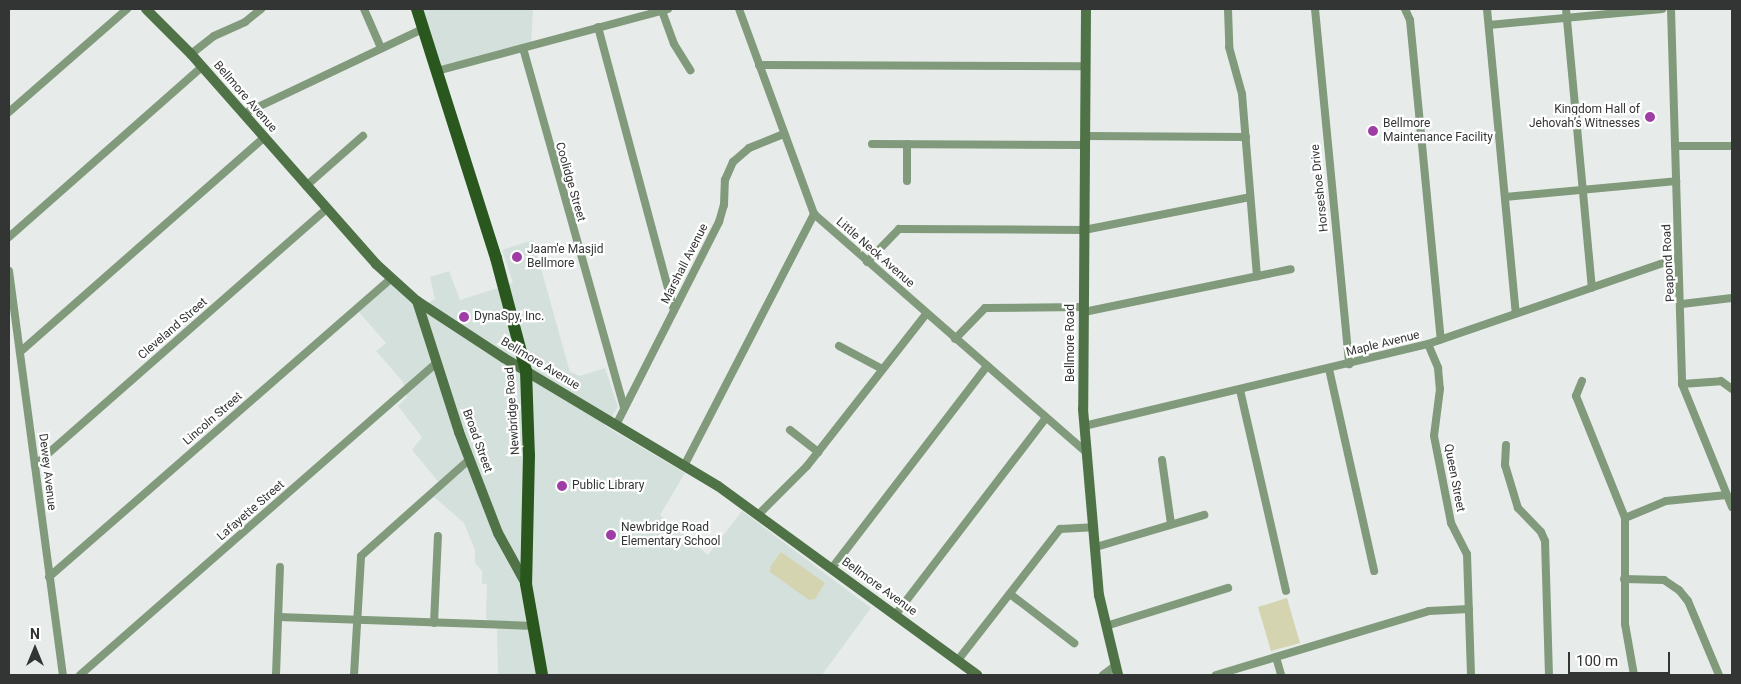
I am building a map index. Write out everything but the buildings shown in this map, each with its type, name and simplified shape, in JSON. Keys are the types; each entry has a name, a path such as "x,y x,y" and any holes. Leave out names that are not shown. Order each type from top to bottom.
{"main road":[{"name":"Bellmore Avenue","path":"148,9 191,54 326,209 391,279 417,301 526,371 684,466 758,515 977,675"},
{"name":"Newbridge Road","path":"417,9 496,258 526,371 530,456 526,584 542,675"},
{"name":"Bellmore Road","path":"1086,9 1084,426 1099,595 1116,670"},
{"name":"Broad Street","path":"417,301 470,459 498,532 526,584"}],"street":[{"path":"9,112 127,9"},
{"path":"191,54 214,36 246,22 261,9"},
{"path":"364,9 382,48"},
{"name":"Little Neck Avenue","path":"739,9 814,214 1087,453"},
{"path":"1228,9 1229,47 1242,94 1257,276"},
{"name":"Horseshoe Drive","path":"1315,9 1349,364"},
{"path":"1405,9 1410,20 1440,340"},
{"path":"1487,9 1516,314"},
{"path":"1566,9 1592,288"},
{"path":"1489,25 1662,9"},
{"name":"Peapond Road","path":"1671,9 1678,258 1682,304 1682,384 1732,506"},
{"path":"437,71 665,10 674,44 690,70"},
{"path":"598,27 674,310"},
{"path":"243,114 423,29"},
{"name":"Coolidge Street","path":"523,48 624,408"},
{"path":"759,65 1085,66"},
{"path":"9,236 202,68"},
{"name":"Marshall Avenue","path":"616,425 719,222 724,205 725,180 733,162 749,148 784,134"},
{"path":"306,186 363,136"},
{"path":"872,144 1246,137"},
{"path":"20,352 264,138"},
{"path":"907,144 907,181"},
{"path":"1675,146 1732,146"},
{"path":"1505,197 1676,181"},
{"path":"868,262 898,229 1084,230 1250,197"},
{"name":"Cleveland Street","path":"35,465 326,209"},
{"path":"684,466 814,214"},
{"name":"Maple Avenue","path":"1084,426 1329,370 1428,344 1678,258"},
{"path":"956,339 985,308 1084,310 1291,269"},
{"name":"Dewey Avenue","path":"9,271 62,675"},
{"name":"Lincoln Street","path":"50,577 391,279"},
{"path":"1682,304 1732,298"},
{"path":"758,515 818,452 927,312"},
{"name":"Queen Street","path":"1428,344 1438,368 1440,389 1434,436 1451,523 1467,554 1471,675"},
{"path":"839,346 882,369"},
{"name":"Lafayette Street","path":"80,675 437,363"},
{"path":"832,568 987,366"},
{"path":"1329,370 1374,571"},
{"path":"1582,381 1576,396 1625,518 1625,624 1634,675"},
{"path":"1682,384 1721,381 1732,389"},
{"path":"1240,390 1286,591"},
{"path":"896,614 1046,418"},
{"path":"790,430 818,452"},
{"path":"1506,445 1505,465 1518,508 1542,532 1545,541 1549,675"},
{"path":"354,675 361,556 470,459"},
{"path":"1162,460 1171,524"},
{"path":"1625,518 1666,501 1727,495"},
{"path":"1096,547 1204,515"},
{"path":"958,660 1060,529 1093,527"},
{"path":"434,623 438,536"},
{"path":"276,675 280,567"},
{"path":"1624,579 1664,580 1680,590 1688,601 1719,675"},
{"path":"1106,626 1228,588"},
{"path":"1010,594 1074,643"},
{"path":"1216,675 1429,611 1469,609"},
{"path":"278,617 533,626"},
{"path":"1276,657 1281,675"},
{"path":"1103,675 1116,670"}],"shaded area":[{"path":"419,9 533,9 531,44 438,70"},
{"path":"533,240 570,372 580,376 605,368 618,407 605,426 685,473 660,515 708,555 742,511 871,608 822,675 498,675 497,629 486,618 487,584 482,584 482,571 475,563 475,550 464,523 434,497 443,487 412,450 422,437 398,406 407,397 403,382 376,351 386,343 357,310 391,281 423,306 435,299 430,277 449,271 460,300 513,283 502,250"}],"green space":[{"path":"781,552 825,583 815,599 809,600 770,572 771,565"},
{"path":"1287,598 1300,643 1271,651 1258,607"}],"place":[{"name":"Kingdom Hall of Jehovah’s Witnesses","path":"1650,117"},
{"name":"Bellmore Maintenance Facility","path":"1373,131"},
{"name":"Jaam'e Masjid Bellmore","path":"517,257"},
{"name":"DynaSpy, Inc.","path":"464,317"},
{"name":"Public Library","path":"562,486"},
{"name":"Newbridge Road Elementary School","path":"611,535"}]}
